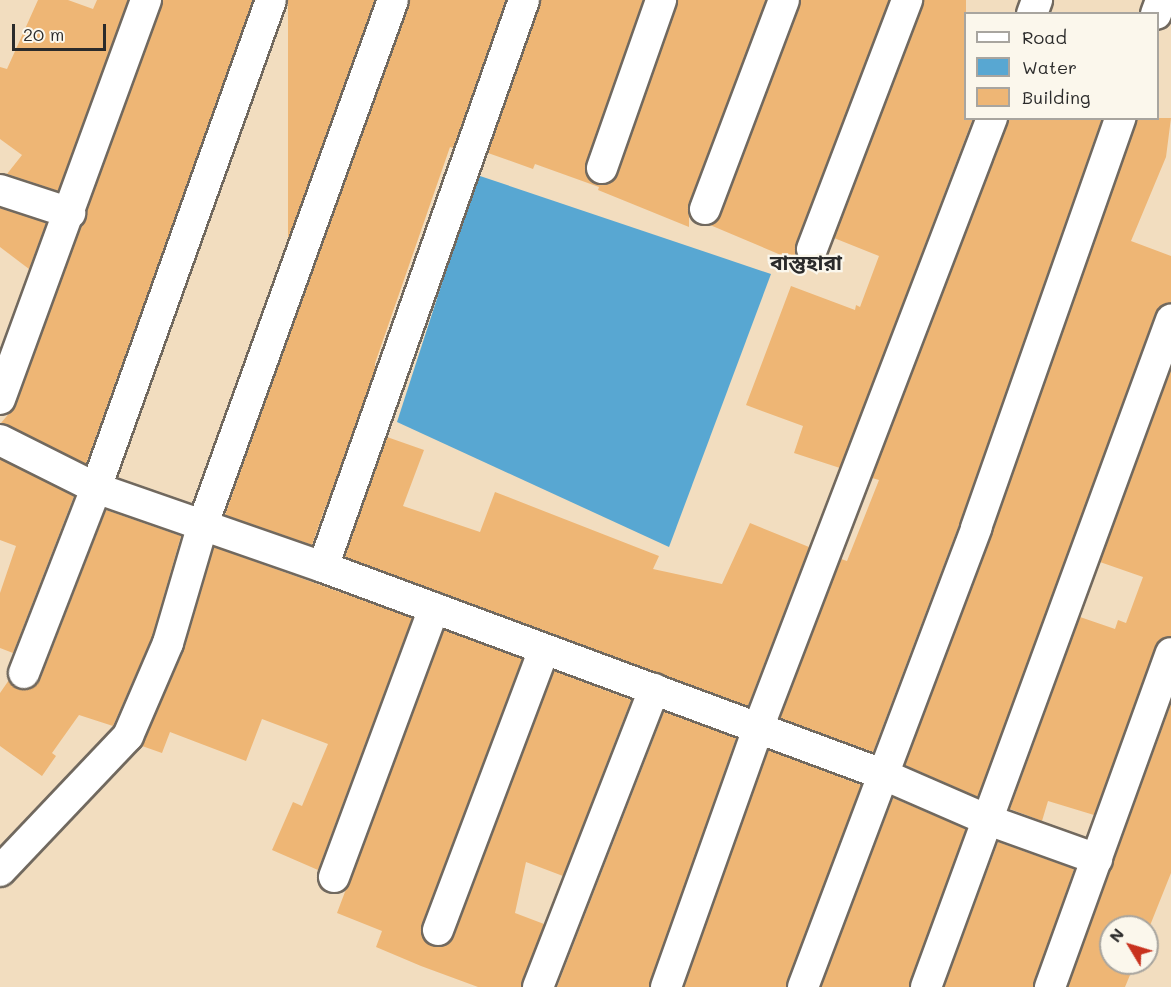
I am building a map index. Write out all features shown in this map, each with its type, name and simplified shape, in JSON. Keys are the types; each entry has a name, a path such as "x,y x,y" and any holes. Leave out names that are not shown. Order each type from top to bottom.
{"street":[{"path":"0,399 70,213 146,0"},
{"path":"24,674 96,488 271,0"},
{"path":"0,871 128,736 168,643 203,524 393,0"},
{"path":"323,567 524,0"},
{"path":"602,168 661,0"},
{"path":"705,209 784,0"},
{"path":"812,249 907,0"},
{"path":"666,987 757,731 991,120"},
{"path":"803,987 976,528 1119,120"},
{"path":"0,190 70,213"},
{"path":"926,987 1171,320"},
{"path":"0,440 96,488 323,567 654,689 757,731 882,774 988,820 1097,859"},
{"path":"334,877 434,608"},
{"path":"438,930 544,649"},
{"path":"1050,987 1171,652"},
{"path":"538,987 654,689"}],"water":[{"path":"477,175 771,274 669,547 397,422"}],"building":[{"path":"38,0 68,0 93,9 97,0 128,0 58,191 7,174 22,155 0,139 0,67 7,69"},
{"path":"163,0 253,0 86,464 1,423 16,405"},
{"path":"288,0 375,0 375,506 288,506"},
{"path":"410,0 506,0 453,148 450,147 312,545 225,515"},
{"path":"541,0 643,0 586,163 589,179 605,185 618,174 678,0 766,0 689,203 689,227 598,190 599,187 535,164 533,169 488,153"},
{"path":"801,0 889,0 796,243 795,261 710,225 721,215"},
{"path":"924,0 966,0 964,120 972,120 840,468 794,453 803,426 746,405 791,286 855,310 856,305 860,307 879,256 834,238"},
{"path":"1171,118 1166,157 1131,241 1171,256 1171,303 1160,306 1155,314 978,797 905,765 992,534 1136,120"},
{"path":"1008,120 1101,120 960,522 873,752 780,718 841,559 847,561 879,480 872,478"},
{"path":"0,208 46,223 29,269 0,247"},
{"path":"1171,370 1171,636 1160,639 1155,647 1094,815 1048,801 1042,821 1010,809 1080,617 1115,629 1118,620 1126,623 1143,577 1100,562"},
{"path":"387,437 424,450 403,506 480,532 495,492 659,556 653,569 722,584 750,523 809,547 748,706 345,557"},
{"path":"0,459 74,496 13,653 0,648 0,593 16,546 0,540"},
{"path":"106,510 181,536 152,637 113,726 79,715 52,753 56,756 42,776 0,746 0,693 9,680 17,689 26,690 40,680"},
{"path":"214,547 412,618 318,870 272,850 293,802 302,806 328,744 262,719 246,761 170,732 162,753 142,746 184,650"},
{"path":"444,630 522,659 422,924 424,940 432,946 448,944 454,936 554,671 631,700 563,876 526,862 515,913 544,924 521,987 478,987 421,966 376,947 382,931 337,913"},
{"path":"1171,704 1171,873 1154,915 1099,915 1099,975 1130,975 1125,987 1068,987"},
{"path":"664,712 736,738 649,987 557,987"},
{"path":"768,750 861,785 786,987 684,987"},
{"path":"893,798 966,829 909,987 821,987"},
{"path":"998,842 1074,869 1033,987 944,987"}],"district":[{"name":"বাস্তুহারা","path":"806,262"}]}
